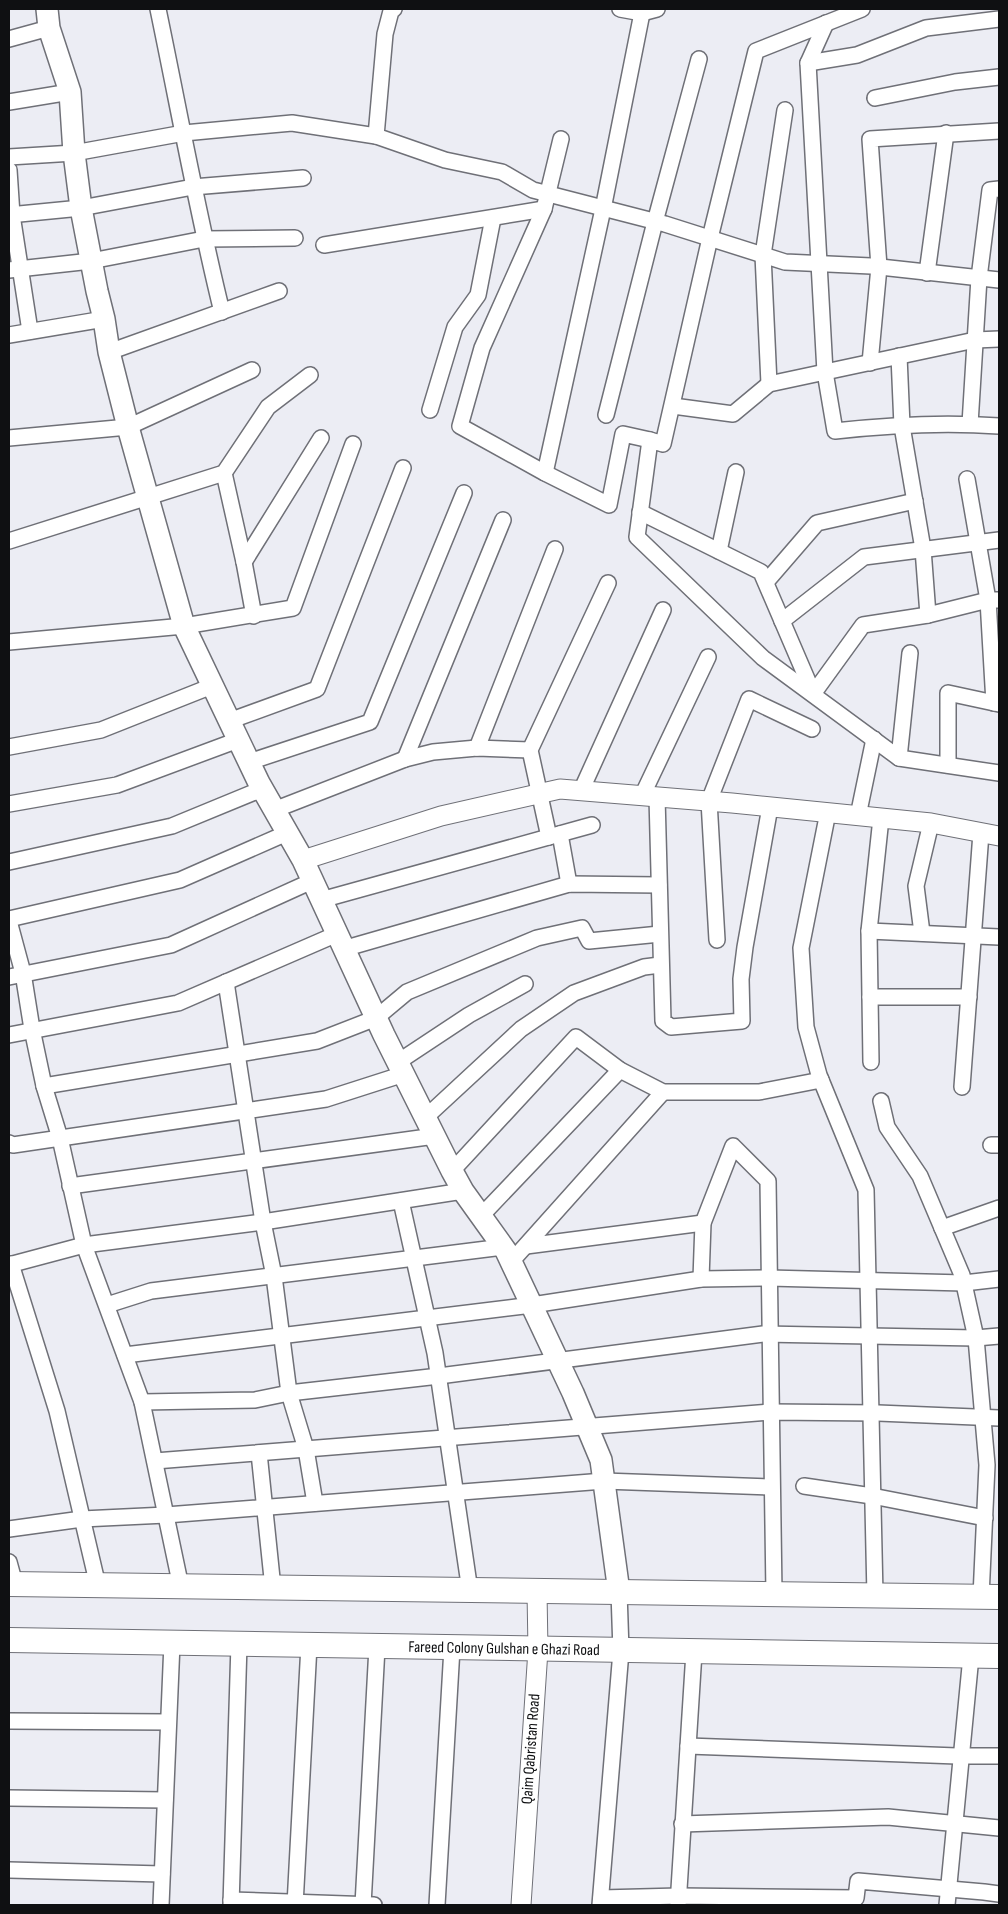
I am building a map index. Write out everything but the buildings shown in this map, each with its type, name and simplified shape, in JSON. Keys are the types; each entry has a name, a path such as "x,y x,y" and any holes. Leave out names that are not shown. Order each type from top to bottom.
{"main road":[{"path":"48,18 70,92 74,153 81,208 110,352 128,426 184,626 262,789 303,860 376,1018 452,1170 463,1191 507,1254 558,1361 601,1460 619,1592"},
{"path":"12,1584 990,1597"},
{"name":"Fareed Colony Gulshan e Ghazi Road","path":"9,1640 999,1656"}],"street":[{"path":"158,9 184,133 193,187 222,312"},
{"path":"376,136 385,34 391,11 394,9"},
{"path":"545,473 603,209 650,11 620,9"},
{"path":"561,139 546,202 482,348 460,426 545,473 609,505 623,434 663,444 710,238 756,51 862,9"},
{"path":"9,39 48,18"},
{"path":"808,63 857,55 926,28 999,19"},
{"path":"826,23 808,63 825,372 835,431 879,426 970,424 999,426"},
{"path":"606,414 699,59"},
{"path":"875,98 955,82 999,77"},
{"path":"9,102 70,92"},
{"path":"769,384 763,255 785,110"},
{"path":"9,157 74,153 184,133 292,123 376,136 445,160 502,172 533,190 546,202"},
{"path":"870,363 879,267 870,139 999,130"},
{"path":"927,273 946,133"},
{"path":"9,170 10,215 15,270 30,331"},
{"path":"10,215 81,208 193,187 303,178"},
{"path":"970,424 979,278 990,190 999,189"},
{"path":"324,245 493,218 546,202 603,209 655,222 786,262 879,267 999,280"},
{"path":"430,410 455,327 478,295 493,218"},
{"path":"15,270 91,261 204,239 295,238"},
{"path":"110,352 280,291"},
{"path":"9,335 104,319"},
{"path":"673,406 733,414 769,384 975,340 999,339"},
{"path":"899,356 902,426 923,549 928,615"},
{"path":"9,438 128,426 252,370"},
{"path":"9,541 224,473 268,408 310,375"},
{"path":"244,562 321,438"},
{"path":"650,440 637,537 763,658 899,758 999,773"},
{"path":"9,642 184,626 254,616 293,608 352,444"},
{"path":"9,804 117,786 317,689 403,468"},
{"path":"720,551 736,472"},
{"path":"224,473 254,616"},
{"path":"948,765 948,694 996,704 994,600 978,542 967,479"},
{"path":"249,762 370,722 464,493"},
{"path":"766,582 817,523 915,501"},
{"path":"640,512 761,572 813,694"},
{"path":"405,759 503,520"},
{"path":"782,621 864,557 999,540"},
{"path":"477,748 555,549"},
{"path":"569,884 540,794 530,750 608,582"},
{"path":"813,694 863,625 928,615 994,600"},
{"path":"581,791 662,610"},
{"path":"899,758 910,653"},
{"path":"708,657 649,796 659,885 662,1021 671,1027 742,1021 740,980 744,947 770,806"},
{"path":"9,748 101,730 212,686"},
{"path":"717,940 709,801 749,699 812,728"},
{"path":"858,816 874,738"},
{"path":"274,810 405,759 433,752 477,748 530,750"},
{"path":"9,862 172,826 262,789"},
{"path":"303,860 441,816 560,790 770,806 931,823 990,834 974,936 962,1087"},
{"path":"828,812 802,948 806,1027 821,1080 866,1190 875,1596"},
{"path":"871,1062 869,930 881,818"},
{"path":"922,933 916,886 931,823"},
{"path":"321,900 592,825"},
{"path":"181,1587 142,1402 84,1245 60,1138 44,1086 32,1030 16,975 9,920 180,880 287,833"},
{"path":"16,975 171,945 312,881"},
{"path":"9,1035 178,1004 226,982 340,941 569,884 659,885"},
{"path":"44,1086 317,1041 376,1018 407,992 537,938 582,928 589,941 660,934"},
{"path":"869,930 999,937"},
{"path":"70,1186 254,1160 430,1126 521,1029 574,993 644,967 660,965"},
{"path":"226,982 263,1222 274,1276 289,1393 306,1449 315,1503"},
{"path":"9,1143 13,1145 326,1099 401,1068 469,1015 525,984"},
{"path":"870,998 969,997"},
{"path":"452,1170 576,1037 620,1070 663,1092 758,1092 821,1080"},
{"path":"481,1216 620,1070"},
{"path":"526,1246 663,1092"},
{"path":"881,1101 887,1127 920,1176 964,1283 976,1338 983,1419 993,1465 989,1527 990,1597"},
{"path":"700,1279 703,1223 733,1146 768,1181 774,1594"},
{"path":"98,1586 57,1411 10,1265 84,1245 263,1222 463,1191"},
{"path":"402,1201 428,1318 470,1591"},
{"path":"942,1228 999,1208"},
{"path":"107,1305 152,1291 414,1258 507,1254 526,1246 703,1223"},
{"path":"125,1356 532,1305 700,1279 769,1278 964,1283 999,1280"},
{"path":"142,1402 255,1400 289,1393 770,1334 976,1338 999,1336"},
{"path":"154,1461 770,1412 870,1413 983,1419 999,1418"},
{"path":"259,1453 273,1588"},
{"path":"9,1529 82,1519 166,1515 604,1481 772,1487"},
{"path":"804,1486 872,1496 989,1527"},
{"path":"9,1562 12,1584"},
{"name":"Qaim Qabristan Road","path":"521,1905 538,1650 537,1592"},
{"path":"619,1592 621,1651 601,1901 856,1898 858,1881 999,1894"},
{"path":"161,1905 172,1643"},
{"path":"239,1644 231,1903 374,1905"},
{"path":"295,1904 309,1645"},
{"path":"363,1905 377,1647"},
{"path":"437,1905 452,1648"},
{"path":"679,1900 682,1824 694,1652"},
{"path":"947,1905 971,1656"},
{"path":"9,1721 168,1722"},
{"path":"688,1746 999,1756"},
{"path":"9,1798 165,1800"},
{"path":"682,1824 888,1817 999,1828"},
{"path":"9,1870 162,1874"}]}
